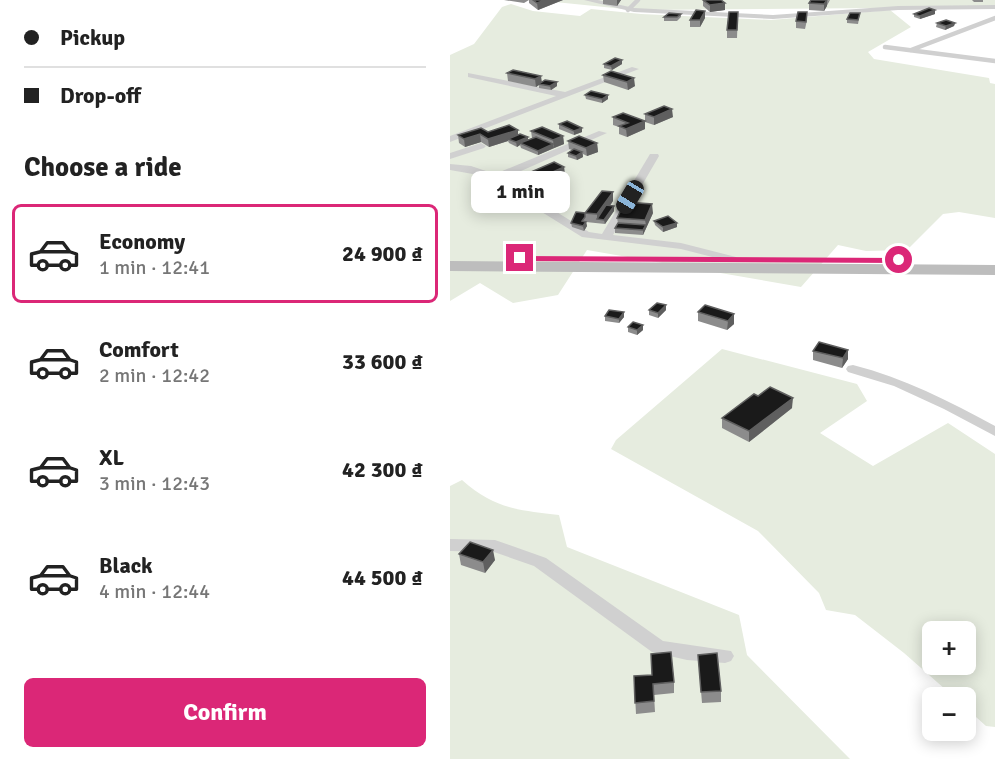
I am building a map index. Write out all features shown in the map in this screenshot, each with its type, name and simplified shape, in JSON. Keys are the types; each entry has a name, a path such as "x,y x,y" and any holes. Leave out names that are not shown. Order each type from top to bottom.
{"main road":[{"path":"450,258 995,261"},
{"path":"450,266 995,270"}],"street":[{"path":"680,13 693,0"},
{"path":"593,1 628,10 784,17 898,8 995,7"},
{"path":"450,139 635,69"},
{"path":"471,75 566,95"},
{"path":"495,178 602,133"},
{"path":"450,156 481,146"},
{"path":"606,237 654,156"},
{"path":"450,167 471,169 495,178 578,232 681,246 732,259"},
{"path":"853,369 899,382 949,406 995,432"},
{"path":"450,545 495,546 540,562 658,647 687,653 725,656"}],"lane":[{"path":"628,10 638,0"},
{"path":"910,50 995,18"},
{"path":"987,20 995,25"},
{"path":"885,47 995,61"},
{"path":"986,59 995,55"}],"shaded area":[{"path":"535,0 995,0 995,7 634,10"},
{"path":"511,4 533,11 580,16 591,9 641,14 771,20 890,10 911,27 868,52 874,59 989,78 990,83 995,84 995,218 959,212 943,214 907,250 866,251 838,245 801,287 587,250 558,295 513,303 480,283 450,301 450,55 474,44 502,7"},
{"path":"722,349 857,384 867,401 820,433 873,466 948,423 995,454 995,727 986,726 976,717 976,687 943,687 929,675 976,675 976,621 922,621 922,669 855,615 826,610 819,593 758,531 611,449 616,440"},
{"path":"462,480 485,497 507,506 531,512 559,515 567,547 739,615 747,655 850,759 450,759 450,486"}],"building":[{"path":"703,0 721,0 725,3 710,5"},
{"path":"811,0 827,0 824,4 809,3"},
{"path":"929,8 935,10 920,16 914,14"},
{"path":"696,10 705,11 700,20 690,20"},
{"path":"729,12 738,12 737,30 727,30"},
{"path":"798,12 807,12 806,22 796,21"},
{"path":"669,13 681,14 677,17 664,17"},
{"path":"850,13 860,13 858,20 847,19"},
{"path":"946,20 955,23 946,26 937,23"},
{"path":"615,58 622,60 611,66 604,64"},
{"path":"513,70 541,76 535,79 507,73"},
{"path":"611,71 634,78 627,82 603,75"},
{"path":"545,80 557,82 550,86 539,84"},
{"path":"591,91 608,95 602,99 585,95"},
{"path":"664,106 672,109 654,117 645,114"},
{"path":"623,113 645,121 626,129 619,126 628,123 613,117"},
{"path":"567,121 582,128 574,131 559,124"},
{"path":"509,125 518,130 488,139 480,134 464,139 458,135 481,128 488,132"},
{"path":"542,127 563,136 553,140 531,131"},
{"path":"520,134 528,137 516,142 508,139"},
{"path":"579,136 597,143 586,148 568,141"},
{"path":"536,137 553,144 538,151 520,143"},
{"path":"574,149 582,152 576,156 568,153"},
{"path":"554,162 564,167 528,183 517,178"},
{"path":"602,191 613,192 597,214 585,213"},
{"path":"625,202 652,204 645,220 617,218"},
{"path":"606,205 614,206 604,220 597,219"},
{"path":"576,212 585,213 582,221 586,222 583,226 571,223"},
{"path":"668,216 677,223 663,227 654,221"},
{"path":"618,223 646,225 643,230 615,228"},
{"path":"657,303 666,305 658,313 649,310"},
{"path":"705,305 734,314 728,321 698,312"},
{"path":"609,310 624,312 619,319 605,316"},
{"path":"633,322 643,325 637,330 628,327"},
{"path":"819,342 848,350 843,358 813,351"},
{"path":"770,387 793,398 749,431 722,418 754,394 758,396"},
{"path":"470,542 493,550 483,562 459,554"},
{"path":"671,652 674,682 653,684 654,701 635,703 634,676 652,675 651,654"},
{"path":"717,653 721,691 701,692 698,655"}],"route":[{"path":"520,258 899,260"}]}
